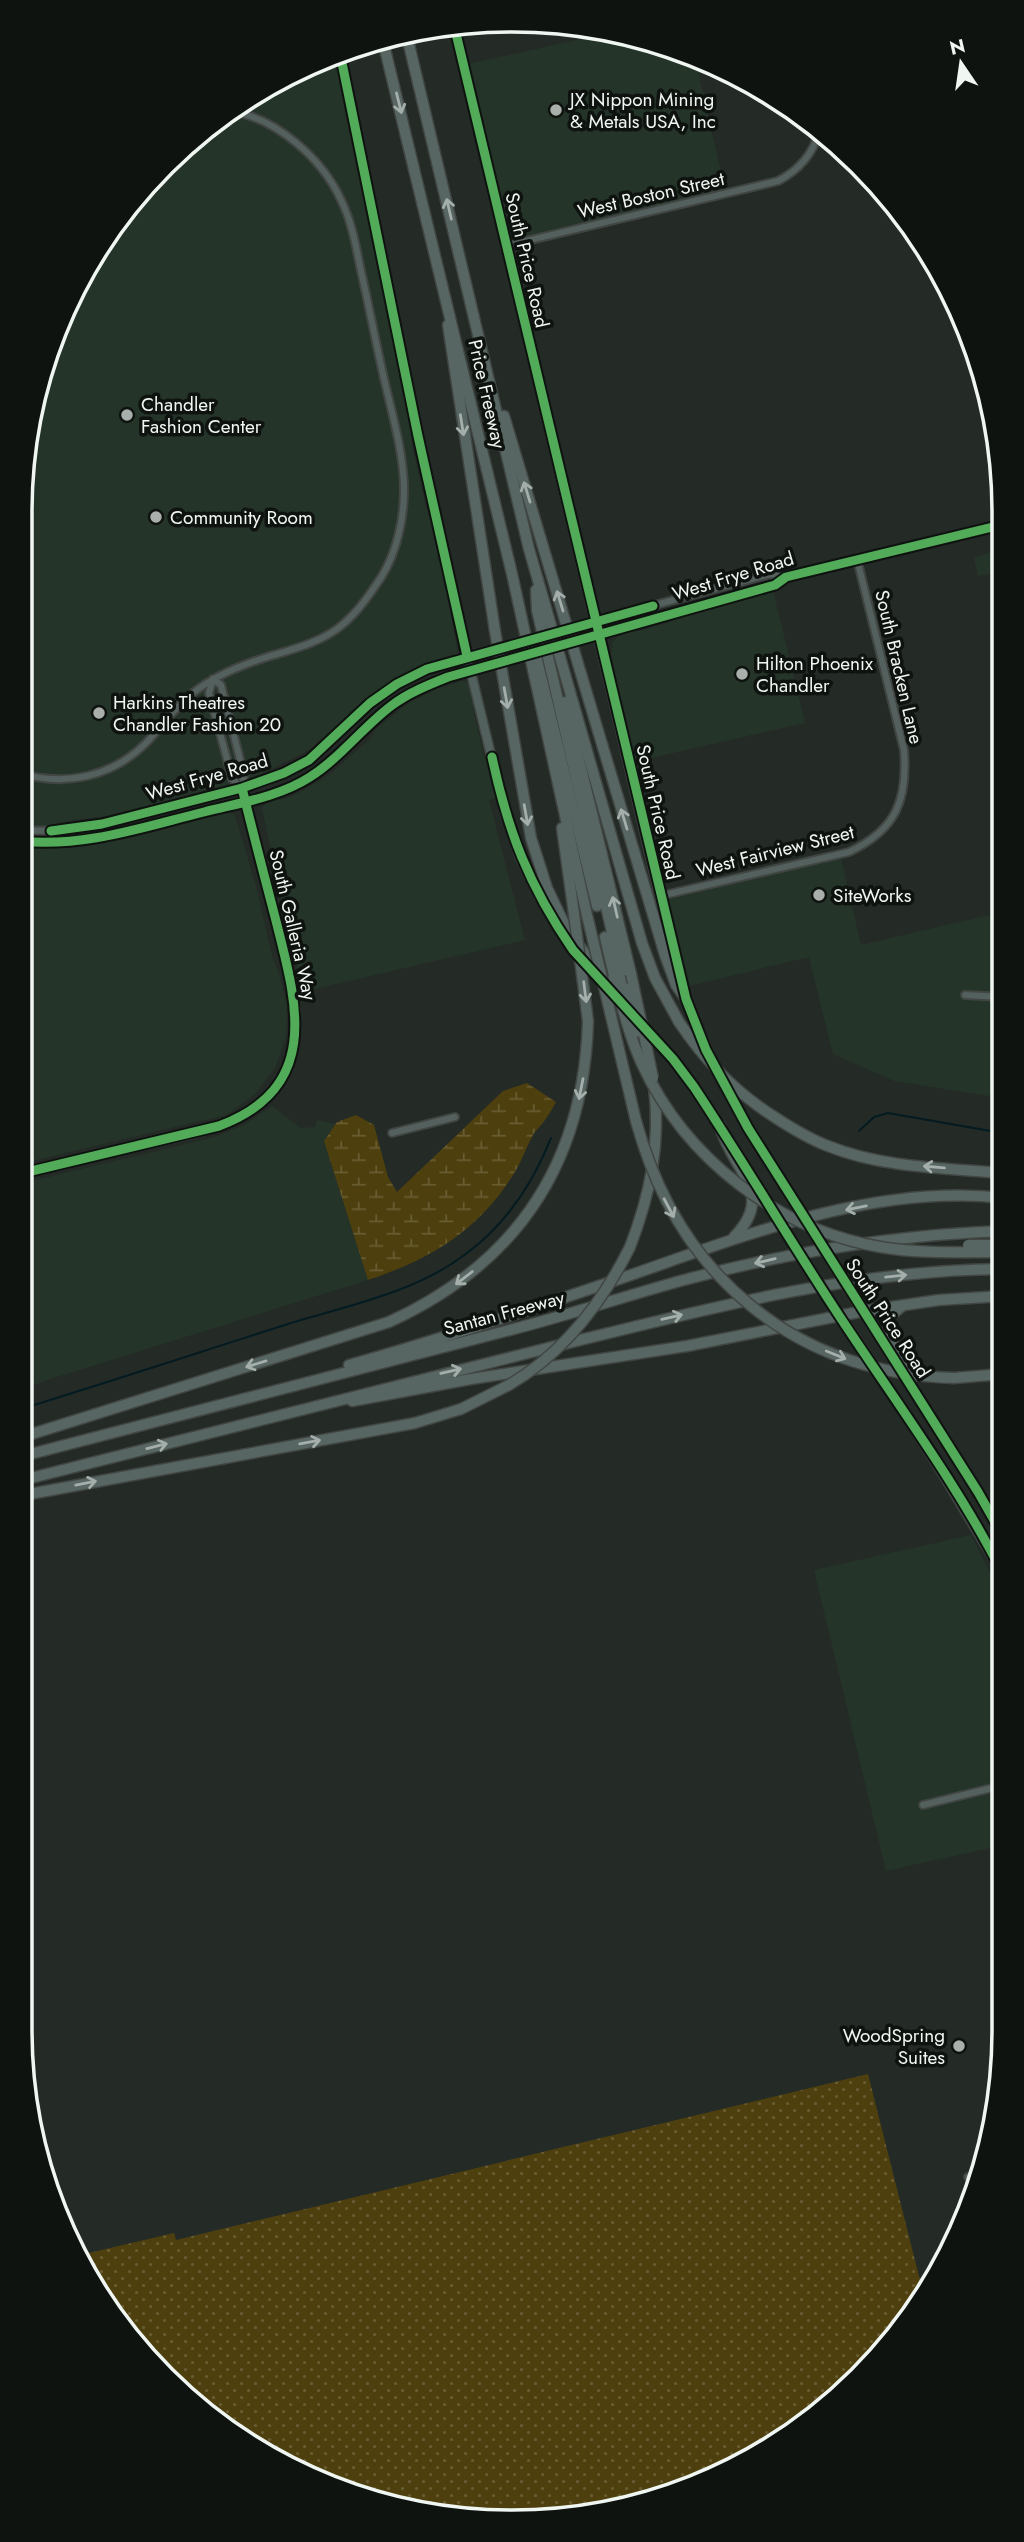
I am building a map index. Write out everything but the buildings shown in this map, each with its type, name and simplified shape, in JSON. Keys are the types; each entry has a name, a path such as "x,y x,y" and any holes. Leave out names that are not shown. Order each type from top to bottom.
{"highway":[{"name":"Price Freeway","path":"410,43 534,568"},
{"name":"Price Freeway","path":"385,49 512,574 552,761"},
{"path":"444,286 460,411 531,838 547,888 567,930 629,1010"},
{"path":"475,318 664,956 676,985 686,999"},
{"path":"32,1494 415,1423 461,1409 509,1385 554,1351 582,1322 610,1286 630,1247 647,1198 655,1154 657,1111 654,1082 631,974 542,615 534,568"},
{"path":"534,568 537,610 630,1035 642,1065 675,1120 705,1155 760,1200 803,1223 862,1243 913,1251 992,1252"},
{"path":"534,568 642,943 655,978 679,1022 713,1067 741,1093 775,1118 829,1147 868,1158 913,1166 992,1172"},
{"path":"512,574 524,605 621,988 641,1046 669,1100 706,1146 737,1175 764,1194 809,1219 869,1238 923,1245 992,1245"},
{"path":"552,761 636,1121 651,1169 666,1203 686,1236 720,1279 753,1308 806,1341 849,1360 915,1376 954,1378 992,1375"},
{"path":"32,1434 389,1322 427,1303 458,1283 484,1262 514,1231 548,1182 572,1129 580,1095 588,1021 552,761"},
{"path":"720,1126 725,1144 749,1184 753,1203 747,1224 732,1239"},
{"path":"243,1398 306,1377 469,1331 782,1223 925,1197 992,1198"},
{"name":"Santan Freeway","path":"32,1454 509,1331 685,1280 782,1257 841,1245 992,1232"},
{"path":"32,1478 672,1317 807,1289 893,1276 992,1270"},
{"path":"290,1412 471,1379 687,1346 839,1315 910,1304 992,1297"},
{"path":"908,1381 903,1361 888,1328 890,1316 894,1311 910,1304"}],"main road":[{"name":"South Price Road","path":"456,35 686,999 727,1093 992,1518"},
{"name":"South Price Road","path":"342,63 418,436 467,656 474,668 503,803 526,871 538,896 573,950 673,1059 720,1126 941,1471 992,1557"}],"street":[{"path":"32,776 53,780 90,776 111,768 139,749 180,704 213,679 240,666 314,641 341,626 369,595 389,561 402,519 404,489 399,450 356,247 341,199 319,166 298,145 264,123 241,115"},
{"name":"West Boston Street","path":"505,246 765,185 784,178 801,166 816,140"},
{"name":"West Frye Road","path":"32,842 89,840 275,794 323,768 392,706 427,685 474,668 775,585 786,577 992,527"},
{"name":"South Bracken Lane","path":"858,559 904,750 906,774 902,797 891,821"},
{"name":"West Frye Road","path":"32,830 81,829 242,788 284,773 309,760 370,703 427,668 770,574 786,577"},
{"path":"674,601 677,612"},
{"name":"South Galleria Way","path":"32,1171 219,1126 246,1114 260,1103 280,1080 290,1059 295,1037 295,1001 245,802 242,788 244,775 221,685 213,679 209,693 232,779 242,788"},
{"name":"West Fairview Street","path":"660,896 849,852 866,844 891,821"},
{"path":"965,995 992,996"},
{"path":"391,1133 455,1117"},
{"path":"923,1805 992,1787"}],"shaded area":[{"path":"587,38 636,48 697,69 726,194 505,246 464,65"},
{"name":"Chandler Fashion Center","path":"336,65 349,131 364,186 413,450 426,507 437,540 458,654 400,677 367,700 309,750 261,774 223,788 122,814 66,821 49,828 32,826 33,481 41,418 68,328 112,245 172,172 245,112 299,81"},
{"path":"992,552 992,574 978,576 974,558"},
{"path":"773,590 805,723 634,762 611,655 612,643 616,638 627,631 668,623 679,616"},
{"path":"462,681 468,682 472,688 474,714 498,797 489,800 525,940 302,992 262,808 267,802 287,798 329,775 370,739 377,728 410,702 439,688"},
{"path":"227,813 234,814 287,1006 286,1037 275,1068 255,1094 226,1115 32,1161 32,847 90,844"},
{"path":"841,858 861,945 992,914 992,1096 894,1081 833,1054 809,957 689,986 667,905 670,899"},
{"path":"272,1106 301,1128 315,1127 317,1120 336,1124 324,1141 368,1280 32,1386 32,1181 215,1137 244,1125"},
{"path":"971,1535 992,1577 992,1848 886,1871 814,1570"}],"green space":[{"path":"527,1083 556,1102 533,1135 516,1170 499,1195 468,1228 432,1253 368,1280 324,1141 337,1122 356,1115 374,1125 388,1177 397,1192 503,1091"},
{"path":"868,2074 921,2282 873,2347 829,2391 779,2430 725,2461 666,2485 606,2501 543,2509 481,2509 418,2501 328,2474 245,2430 195,2391 172,2370 131,2323 87,2253 174,2233 176,2240"}],"waterway":[{"path":"859,1131 874,1117 888,1113 992,1131"},
{"path":"32,1406 379,1297 447,1267 481,1242 506,1216 527,1187 551,1138"}],"cycle path":[{"path":"456,35 686,999 706,1050 748,1128 992,1517"},
{"path":"342,63 418,436 467,656"},
{"path":"32,842 66,842 113,835 272,794 298,784 321,769 398,701 448,677 775,585 786,577 992,527"},
{"path":"51,831 102,824 242,788 284,773 309,760 370,703 397,684 427,669 653,606"},
{"path":"492,757 505,810 522,858 544,903 573,950 673,1059 694,1087 823,1291 948,1478 992,1553"},
{"path":"32,1171 219,1126 252,1109 275,1089 288,1065 294,1038 294,1009 283,948 243,792"}],"place":[{"name":"JX Nippon Mining & Metals USA, Inc","path":"556,110"},
{"name":"Chandler Fashion Center","path":"127,415"},
{"name":"Community Room","path":"156,517"},
{"name":"Hilton Phoenix Chandler","path":"742,674"},
{"name":"Harkins Theatres Chandler Fashion 20","path":"99,713"},
{"name":"SiteWorks","path":"819,895"},
{"name":"WoodSpring Suites","path":"959,2046"}]}
